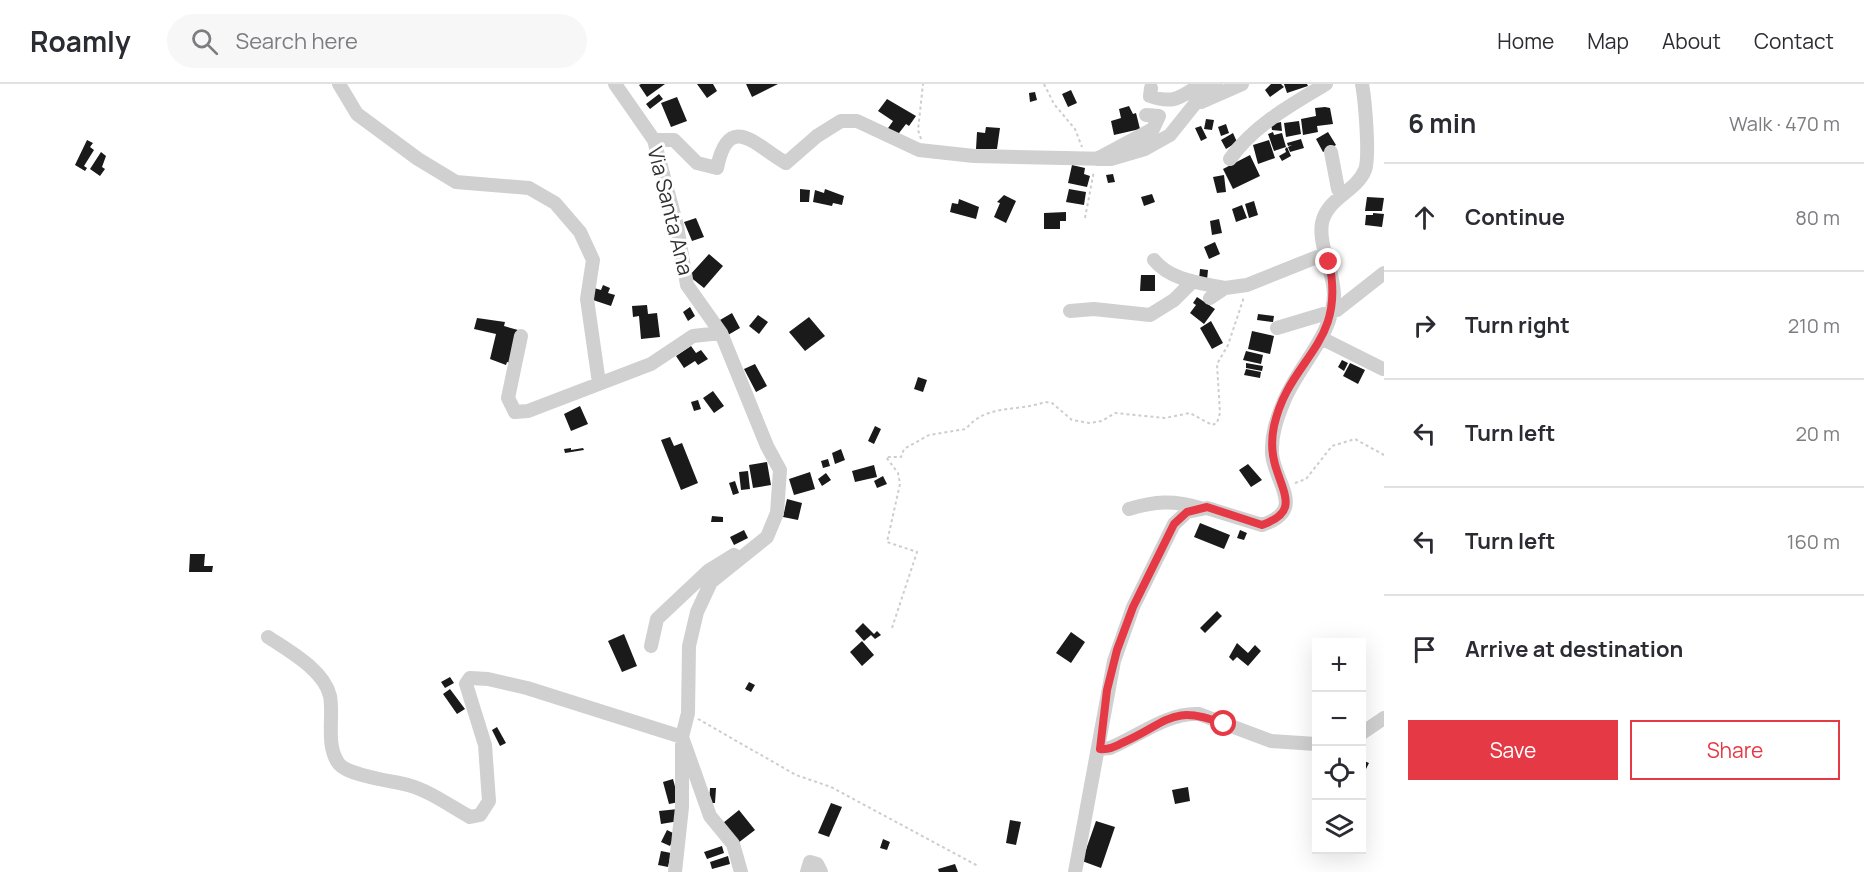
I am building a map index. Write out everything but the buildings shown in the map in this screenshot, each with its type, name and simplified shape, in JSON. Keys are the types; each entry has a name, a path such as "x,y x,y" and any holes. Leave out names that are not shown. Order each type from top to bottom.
{"street":[{"path":"339,84 357,114 418,159 456,182 529,188 555,203 580,232 593,260 587,299 599,383"},
{"name":"Via Santa Ana","path":"615,84 654,140 677,226 687,285 720,333 767,446 780,470 777,513 768,537"},
{"path":"654,140 674,140 697,162 717,168 720,154 726,143 738,136 754,139 767,153 786,163 826,129 840,121 857,121 898,142 924,150 974,156 1112,159 1145,149 1170,135 1176,126 1197,110 1242,84"},
{"path":"1230,159 1238,147 1286,108 1326,84"},
{"path":"1130,509 1152,501 1180,502 1200,508 1214,509 1262,525 1281,516 1285,508 1284,488 1272,454 1274,425 1287,394 1321,338 1332,311 1334,286 1322,224 1328,208 1365,171 1367,158 1362,84"},
{"path":"1197,110 1209,85"},
{"path":"1151,88 1150,96 1162,100 1187,96 1209,85"},
{"path":"1090,158 1153,129 1159,116 1146,115"},
{"path":"1331,152 1338,189 1342,195"},
{"path":"1154,260 1163,271 1192,282 1225,288 1247,285 1327,253"},
{"path":"1277,328 1332,311 1384,273"},
{"path":"1070,311 1094,309 1150,315 1174,300 1192,282"},
{"path":"1210,298 1225,288"},
{"path":"521,336 508,398 514,412 528,411 651,363 693,336 720,333"},
{"path":"1321,338 1383,369"},
{"path":"1075,872 1100,749 1111,673 1133,607 1174,524 1187,512 1200,508"},
{"path":"651,646 657,619 699,579 708,571 768,537"},
{"path":"675,872 682,807 682,737 688,713 689,646 697,612 711,582 768,537"},
{"path":"268,637 309,664 330,694 332,739 336,759 341,766 380,780 410,785 470,817 480,815 489,801 486,745 466,684 470,678 488,679 527,688 682,737"},
{"path":"1100,749 1110,748 1169,718 1188,713 1199,714 1271,741 1312,744"},
{"path":"1366,730 1384,718"},
{"path":"682,737 710,816 733,844 741,872"},
{"path":"807,872 810,862 818,864 820,872"}],"path":[{"path":"923,84 918,130 924,150"},
{"path":"1044,84 1054,104 1067,116 1076,129 1090,158 1085,219"},
{"path":"892,627 917,552 887,542 900,484 898,473 886,457 901,458 904,449 929,435 966,429 972,421 996,409 1045,402 1052,403 1072,420 1089,423 1102,422 1115,413 1165,418 1190,413 1212,425 1217,423 1220,413 1217,364 1228,345 1247,285"},
{"path":"1284,488 1306,479 1332,446 1355,439 1384,455"},
{"path":"688,713 796,775 831,787 978,866"}],"route":[{"path":"1224,724 1199,714 1188,713 1169,718 1152,729 1106,750 1100,749 1107,690 1117,650 1141,588 1177,519 1187,512 1207,507 1262,525 1281,516 1285,508 1284,488 1276,471 1272,454 1274,425 1287,394 1326,329 1334,294 1329,262"}]}
